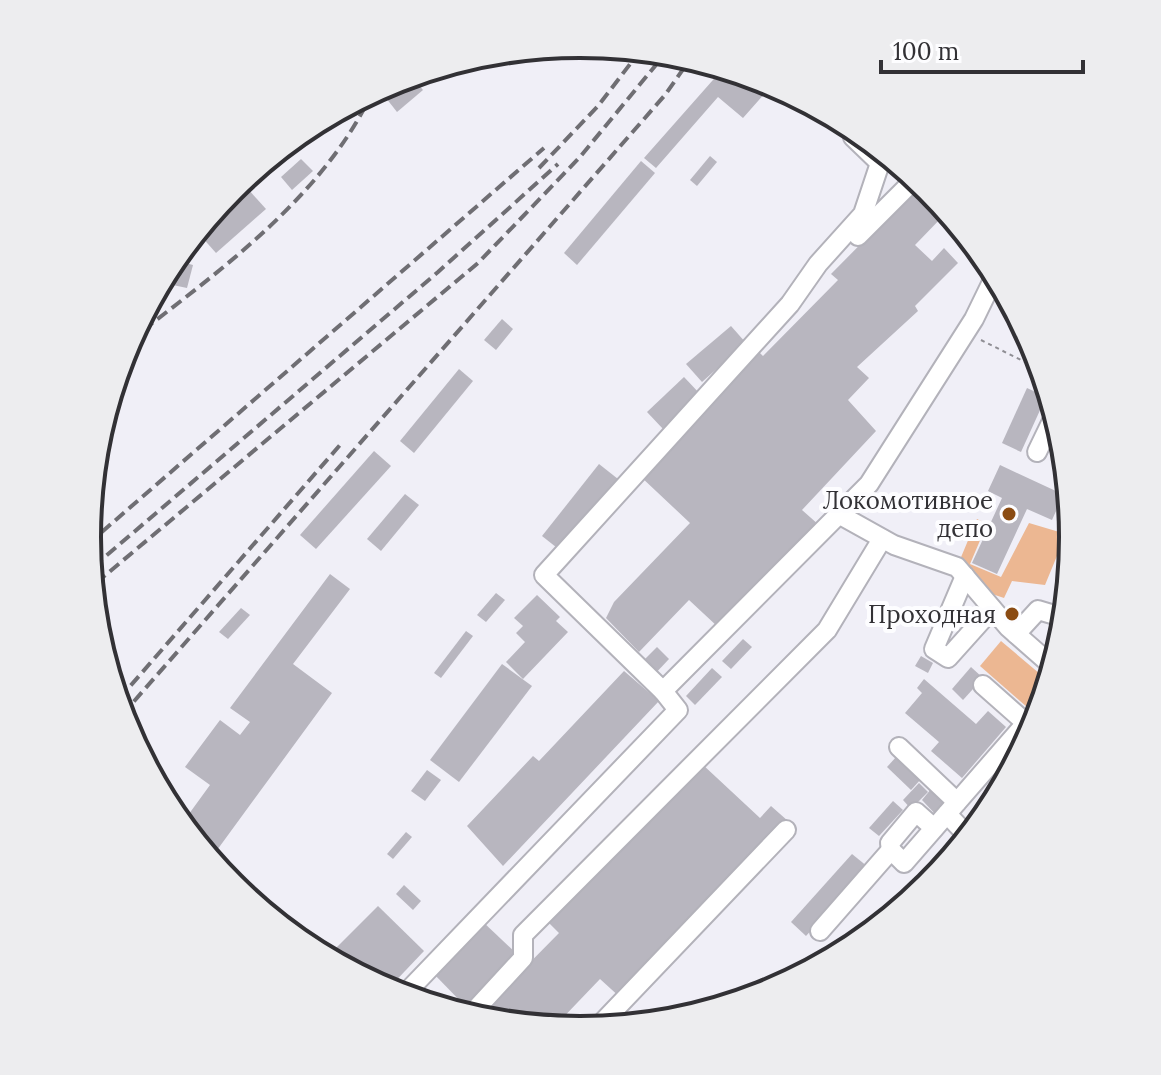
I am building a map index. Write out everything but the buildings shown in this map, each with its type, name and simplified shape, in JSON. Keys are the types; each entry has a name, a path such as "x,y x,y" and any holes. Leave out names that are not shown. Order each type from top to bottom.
{"lane":[{"path":"790,304 818,264 863,214 880,163"},
{"path":"412,987 678,710 663,691 544,575 790,304 907,187"},
{"path":"663,691 869,484 965,332 989,287"},
{"path":"1037,452 1048,430"},
{"path":"840,515 882,539 957,567 992,609 1045,659"},
{"path":"479,1006 523,958 523,935 827,630 882,539"},
{"path":"965,576 934,649 948,658 992,609"},
{"path":"1016,634 1038,610 1054,615"},
{"path":"983,685 1024,721"},
{"path":"820,931 891,850 904,863 1020,730"},
{"path":"899,747 952,808 962,827"},
{"path":"608,1016 786,830"}],"path":[{"path":"965,332 1028,363"}],"shaded area":[{"path":"977,519 987,524 970,564 1001,577 1029,523 1060,532 1060,549 1045,585 1012,581 1004,598 980,590 959,562"},
{"path":"1001,641 1040,674 1029,709 980,666"}],"railway":[{"path":"539,168 598,106 632,61"},
{"path":"103,577 478,263 580,157 657,64"},
{"path":"131,705 665,95 683,69"},
{"path":"150,324 265,231 296,200 325,168 363,110"},
{"path":"101,533 544,148"},
{"path":"102,560 438,272 558,164"},
{"path":"126,691 340,445"}],"place":[{"name":"Локомотивное депо","path":"1009,514"},
{"name":"Проходная","path":"1012,614"}]}
